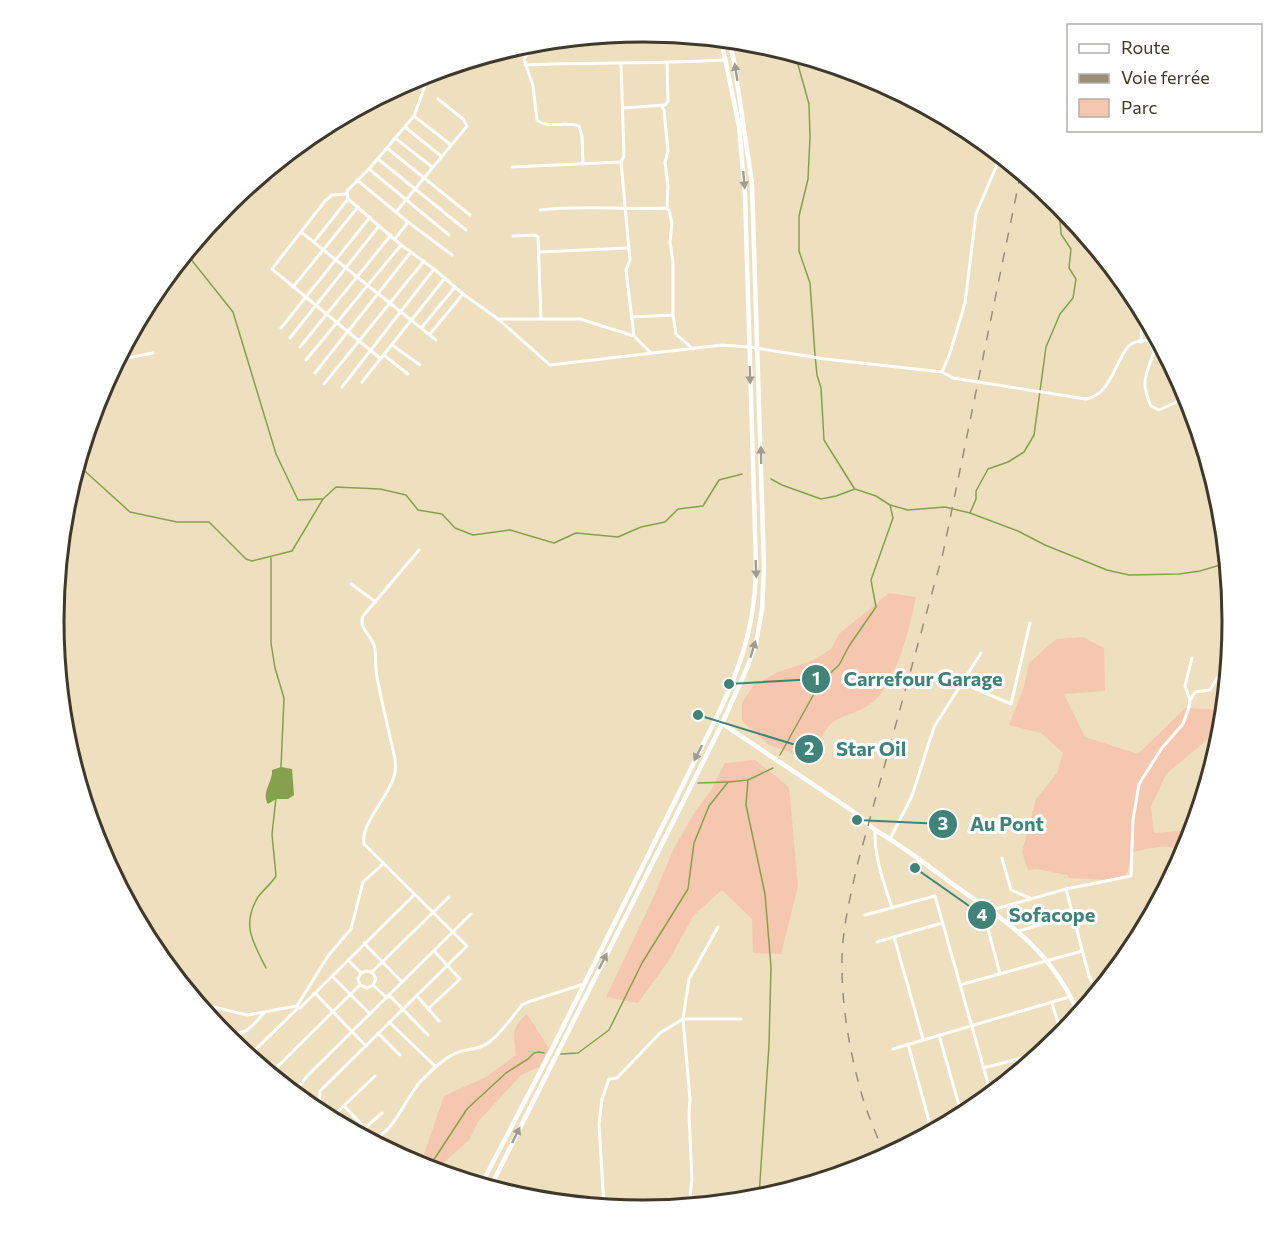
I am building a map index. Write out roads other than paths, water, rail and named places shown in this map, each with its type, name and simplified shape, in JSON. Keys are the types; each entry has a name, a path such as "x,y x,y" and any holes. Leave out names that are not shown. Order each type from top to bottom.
{"main road":[{"path":"486,1178 741,665 750,628 756,584 743,174 739,126 723,48"},
{"path":"494,1180 722,723 756,643 762,610 764,566 752,184 731,49"},
{"path":"715,719 854,813 1019,931 1048,961 1075,1006"}],"street":[{"path":"528,54 524,59 533,86 537,120 541,123 572,123 579,126 582,136 583,164"},
{"path":"525,65 726,60"},
{"path":"624,108 662,107 668,101 667,63"},
{"path":"621,64 624,108 624,156 621,162 630,260 626,270 634,336"},
{"path":"426,84 414,116 369,169 347,190 348,199 401,245 498,319 550,365 722,345 942,372 953,378 1086,399 1093,398 1111,380 1127,348 1134,342 1149,341"},
{"path":"396,212 467,124 438,99"},
{"path":"662,107 668,151 665,162 668,186 667,208 672,223 670,242 676,334 693,349"},
{"path":"414,116 451,145"},
{"path":"405,127 441,157"},
{"path":"395,138 432,167"},
{"path":"387,148 470,215"},
{"path":"378,159 466,230"},
{"path":"512,167 621,162"},
{"path":"942,372 965,303 976,214 997,164"},
{"path":"369,169 449,235"},
{"path":"357,180 452,255"},
{"path":"346,194 332,195 272,269 370,350 408,374"},
{"path":"314,242 348,199"},
{"path":"293,288 358,207"},
{"path":"540,210 667,208"},
{"path":"280,328 370,217"},
{"path":"395,239 408,222"},
{"path":"290,338 380,226"},
{"path":"301,232 436,340"},
{"path":"300,347 391,235"},
{"path":"513,236 537,236 542,319"},
{"path":"306,360 401,245"},
{"path":"539,252 628,248"},
{"path":"315,373 411,252"},
{"path":"324,384 424,261"},
{"path":"342,387 434,269"},
{"path":"362,382 445,278"},
{"path":"421,327 455,287"},
{"path":"430,334 463,294"},
{"path":"632,317 674,315"},
{"path":"498,319 580,319 634,336 651,353"},
{"path":"1141,342 1142,329"},
{"path":"1149,342 1154,352 1143,390 1151,406 1159,410 1179,401"},
{"path":"392,345 420,365"},
{"path":"128,358 153,353"},
{"path":"320,1101 320,1091 467,946 414,895 364,844 363,840 370,821 396,773 376,674 375,648 372,638 362,629 361,622 363,616 419,550"},
{"path":"351,584 376,602"},
{"path":"962,683 1011,704 1030,623"},
{"path":"890,839 912,796 934,727 981,653"},
{"path":"1190,700 1185,686 1192,658"},
{"path":"992,910 1066,889 1131,876 1132,820 1139,784 1162,748 1183,724 1190,700 1195,692 1210,690 1217,678"},
{"path":"874,829 878,861 892,908"},
{"path":"1002,858 1011,890 1031,899"},
{"path":"298,1007 328,956 351,929 363,882 384,863"},
{"path":"1066,889 1093,984"},
{"path":"256,1051 414,895"},
{"path":"865,915 935,896 988,1085"},
{"path":"372,972 376,979 373,985 366,988 360,985 358,979 361,973 372,972 384,962 449,897"},
{"path":"300,1087 308,1075 471,914"},
{"path":"984,914 1000,974"},
{"path":"1019,931 1072,915"},
{"path":"877,942 942,923"},
{"path":"691,1198 690,1099 683,1020 689,979 718,927"},
{"path":"894,937 924,1040"},
{"path":"364,943 402,982"},
{"path":"428,1009 460,979 434,951"},
{"path":"960,985 1082,951"},
{"path":"348,960 361,973"},
{"path":"332,976 370,1014"},
{"path":"379,1136 391,1125 419,1084 452,1055 478,1048 489,1042 522,1005 584,984"},
{"path":"276,1068 360,985"},
{"path":"373,985 386,997 391,997 404,1008 428,1035"},
{"path":"315,993 365,1045"},
{"path":"417,995 439,1021"},
{"path":"893,1048 1071,997"},
{"path":"1052,1003 1058,1024"},
{"path":"210,1005 247,1015 298,1007"},
{"path":"238,1034 249,1031 265,1012"},
{"path":"604,1199 598,1124 602,1099 609,1079 617,1078 660,1033 683,1020 741,1019"},
{"path":"389,1022 436,1067"},
{"path":"378,1033 400,1055"},
{"path":"939,1035 959,1106"},
{"path":"908,1044 930,1124"},
{"path":"983,1068 1022,1059"},
{"path":"337,1112 375,1076"},
{"path":"344,1106 369,1130"},
{"path":"366,1127 382,1113"}],"waterway":[{"path":"798,63 809,104 810,137 808,179 799,216 799,251 810,283 824,440 854,488"},
{"path":"970,513 976,499 976,491 988,469 1008,462 1024,452 1034,435 1046,347 1060,314 1073,298 1076,279 1069,268 1071,249 1061,234 1060,220"},
{"path":"191,260 233,312 276,454 298,500 322,499"},
{"path":"84,470 130,512 177,522 209,522 246,559 252,561 292,551 323,499 336,487 380,489 406,495 418,510 442,514 455,528 473,535 510,530 554,543 576,533 618,537 641,527 665,522 678,509 703,506 719,480 742,474"},
{"path":"771,479 821,499 855,489 876,496 890,505 908,510 945,507 970,513 1018,531 1045,545 1107,570 1129,575 1179,574 1219,565"},
{"path":"780,755 820,683 839,665 876,607 871,580 893,518 890,505"},
{"path":"271,558 271,643 275,668 284,698 281,767"},
{"path":"561,1054 578,1053 609,1030 642,963 688,889 694,843 709,806 728,782 748,780 773,768"},
{"path":"748,780 746,805 765,894 771,967 769,1045 760,1188"},
{"path":"698,783 727,782"},
{"path":"266,968 253,941 250,916 258,897 276,876 272,834 276,798"},
{"path":"432,1160 467,1109 506,1073 534,1053 544,1053"}],"railway":[{"path":"882,1148 863,1100 849,1042 843,991 844,933 858,862 943,553 1019,181"}],"place":[{"name":"Carrefour Garage","path":"729,684"},
{"name":"Star Oil","path":"698,715"},
{"name":"Au Pont","path":"857,820"},
{"name":"Sofacope","path":"915,868"}]}
